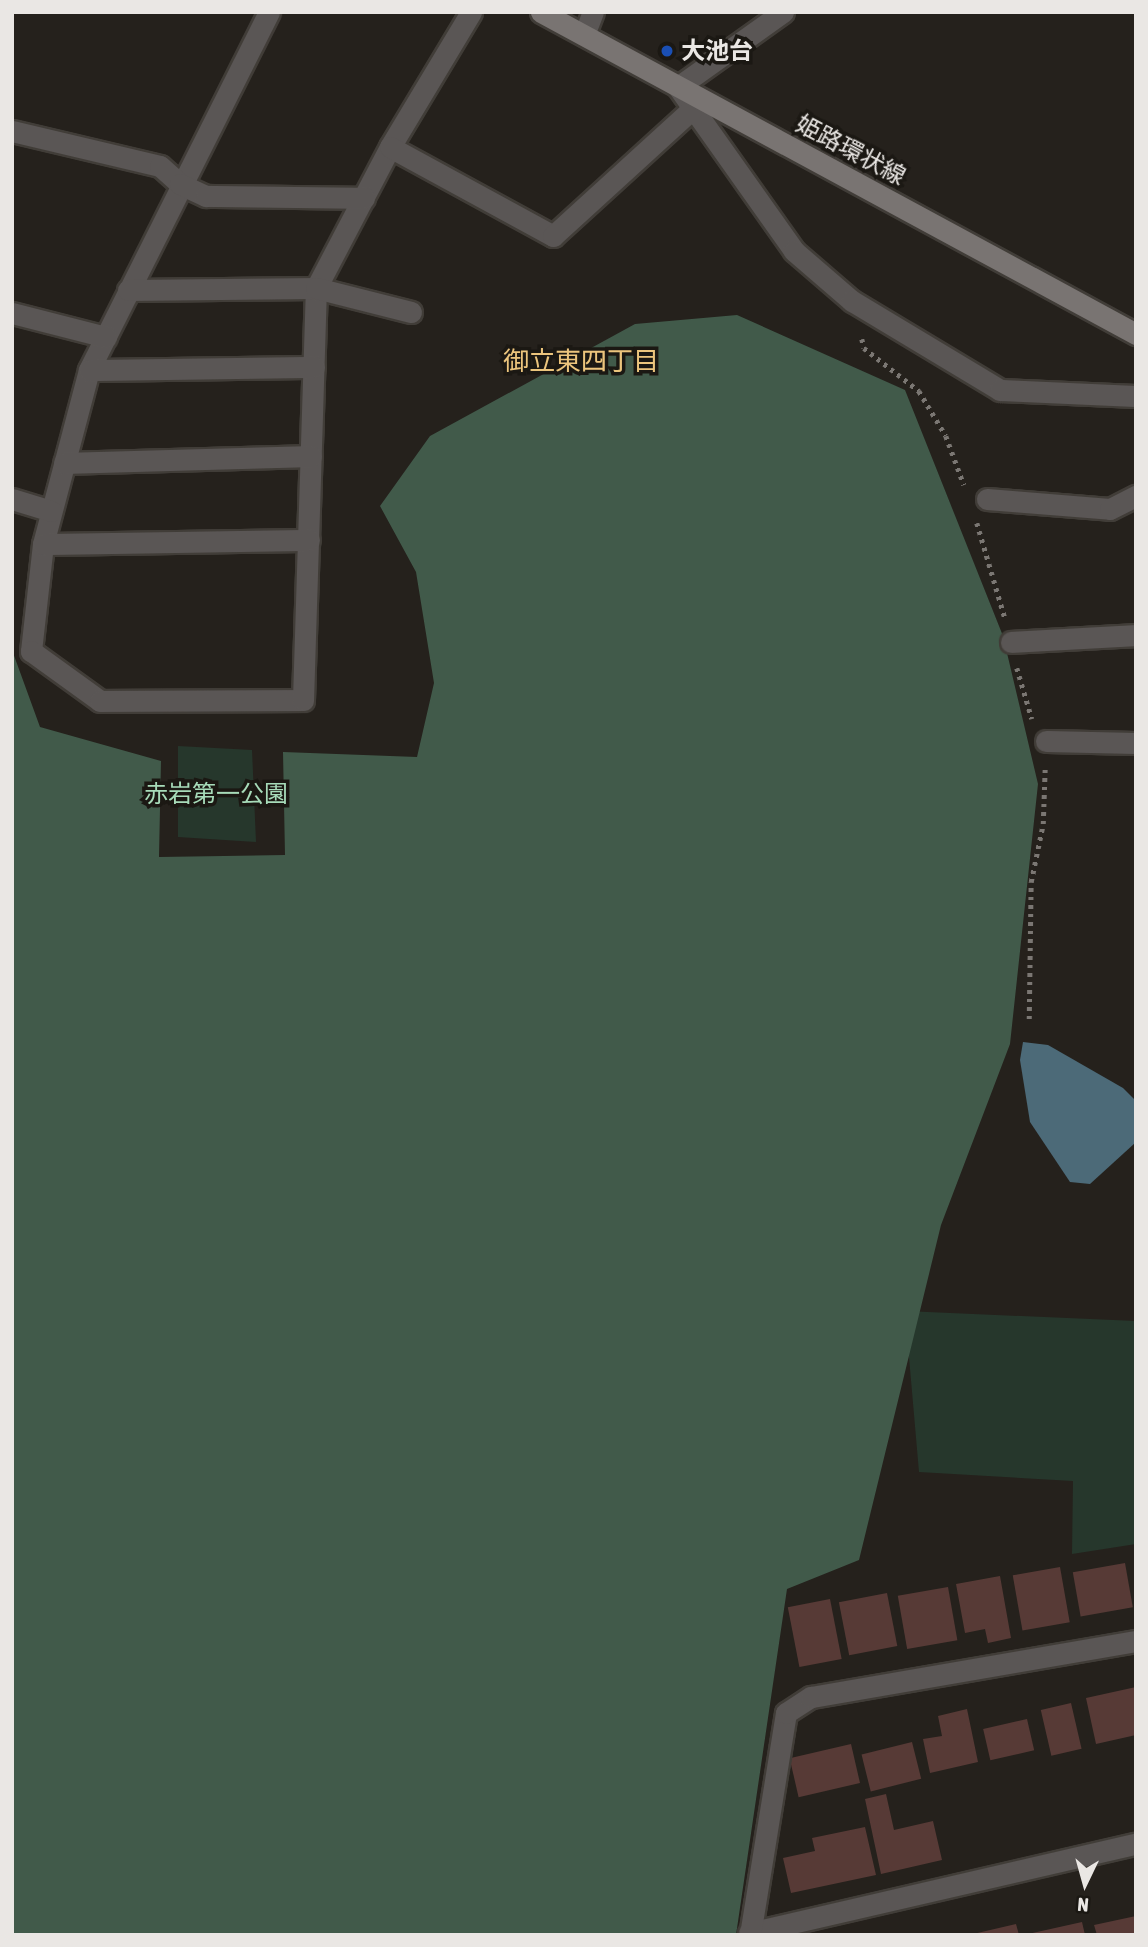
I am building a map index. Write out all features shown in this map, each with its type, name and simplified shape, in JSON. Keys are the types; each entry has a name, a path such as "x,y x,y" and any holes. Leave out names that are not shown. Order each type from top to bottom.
{"main road":[{"name":"姫路環状線","path":"541,12 1136,334"}],"street":[{"path":"269,12 180,184 89,370 51,511 43,544 30,651 100,701 303,700 316,288 390,147 471,12"},
{"path":"584,35 593,12"},
{"path":"783,12 678,87 794,251 852,301 1000,390 1136,396"},
{"path":"390,147 553,236 693,108"},
{"path":"12,131 160,166 180,184 206,196 364,198"},
{"path":"128,290 316,288 411,312"},
{"path":"12,313 106,337"},
{"path":"89,370 314,367"},
{"path":"64,463 311,456"},
{"path":"987,499 1110,509 1136,496"},
{"path":"12,499 51,511"},
{"path":"43,544 309,540"},
{"path":"1011,642 1136,635"},
{"path":"1046,741 1136,743"},
{"path":"1136,1641 811,1698 786,1713 749,1934 1136,1844"}],"green space":[{"path":"737,315 905,390 1003,636 1038,784 1010,1044 941,1225 859,1560 787,1589 736,1935 12,1935 12,650 40,727 161,761 159,857 285,855 283,752 417,757 434,683 416,572 380,506 430,436 635,324"},
{"name":"赤岩第一公園","path":"178,746 252,750 256,842 178,837"},
{"path":"905,1311 1136,1321 1136,1544 1072,1554 1073,1481 919,1472"}],"water":[{"path":"1023,1042 1048,1045 1123,1088 1136,1101 1135,1143 1090,1184 1070,1182 1030,1122 1020,1060"}],"building":[{"path":"1125,1563 1133,1607 1081,1617 1073,1572"},
{"path":"1060,1567 1070,1622 1022,1630 1013,1575"},
{"path":"1000,1576 1011,1638 988,1643 985,1629 965,1633 956,1584"},
{"path":"948,1587 957,1640 907,1649 898,1596"},
{"path":"887,1593 897,1646 849,1655 839,1602"},
{"path":"830,1599 842,1659 799,1667 788,1607"},
{"path":"1136,1687 1136,1735 1096,1744 1086,1698"},
{"path":"1071,1703 1082,1749 1051,1756 1041,1710"},
{"path":"967,1709 978,1762 930,1773 923,1739 942,1736 938,1716"},
{"path":"1027,1719 1034,1750 990,1760 983,1729"},
{"path":"912,1742 921,1779 871,1791 862,1755"},
{"path":"851,1744 860,1783 799,1797 790,1758"},
{"path":"886,1794 894,1830 933,1821 942,1860 881,1874 865,1799"},
{"path":"865,1827 876,1875 791,1893 783,1858 815,1851 812,1838"},
{"path":"1136,1916 1136,1935 1097,1935 1094,1925"},
{"path":"1082,1922 1085,1935 1028,1935 1028,1934"},
{"path":"1016,1924 1019,1935 973,1935 973,1934"}],"place":[{"name":"大池台","path":"667,51"}],"district":[{"name":"御立東四丁目","path":"581,362"}]}
